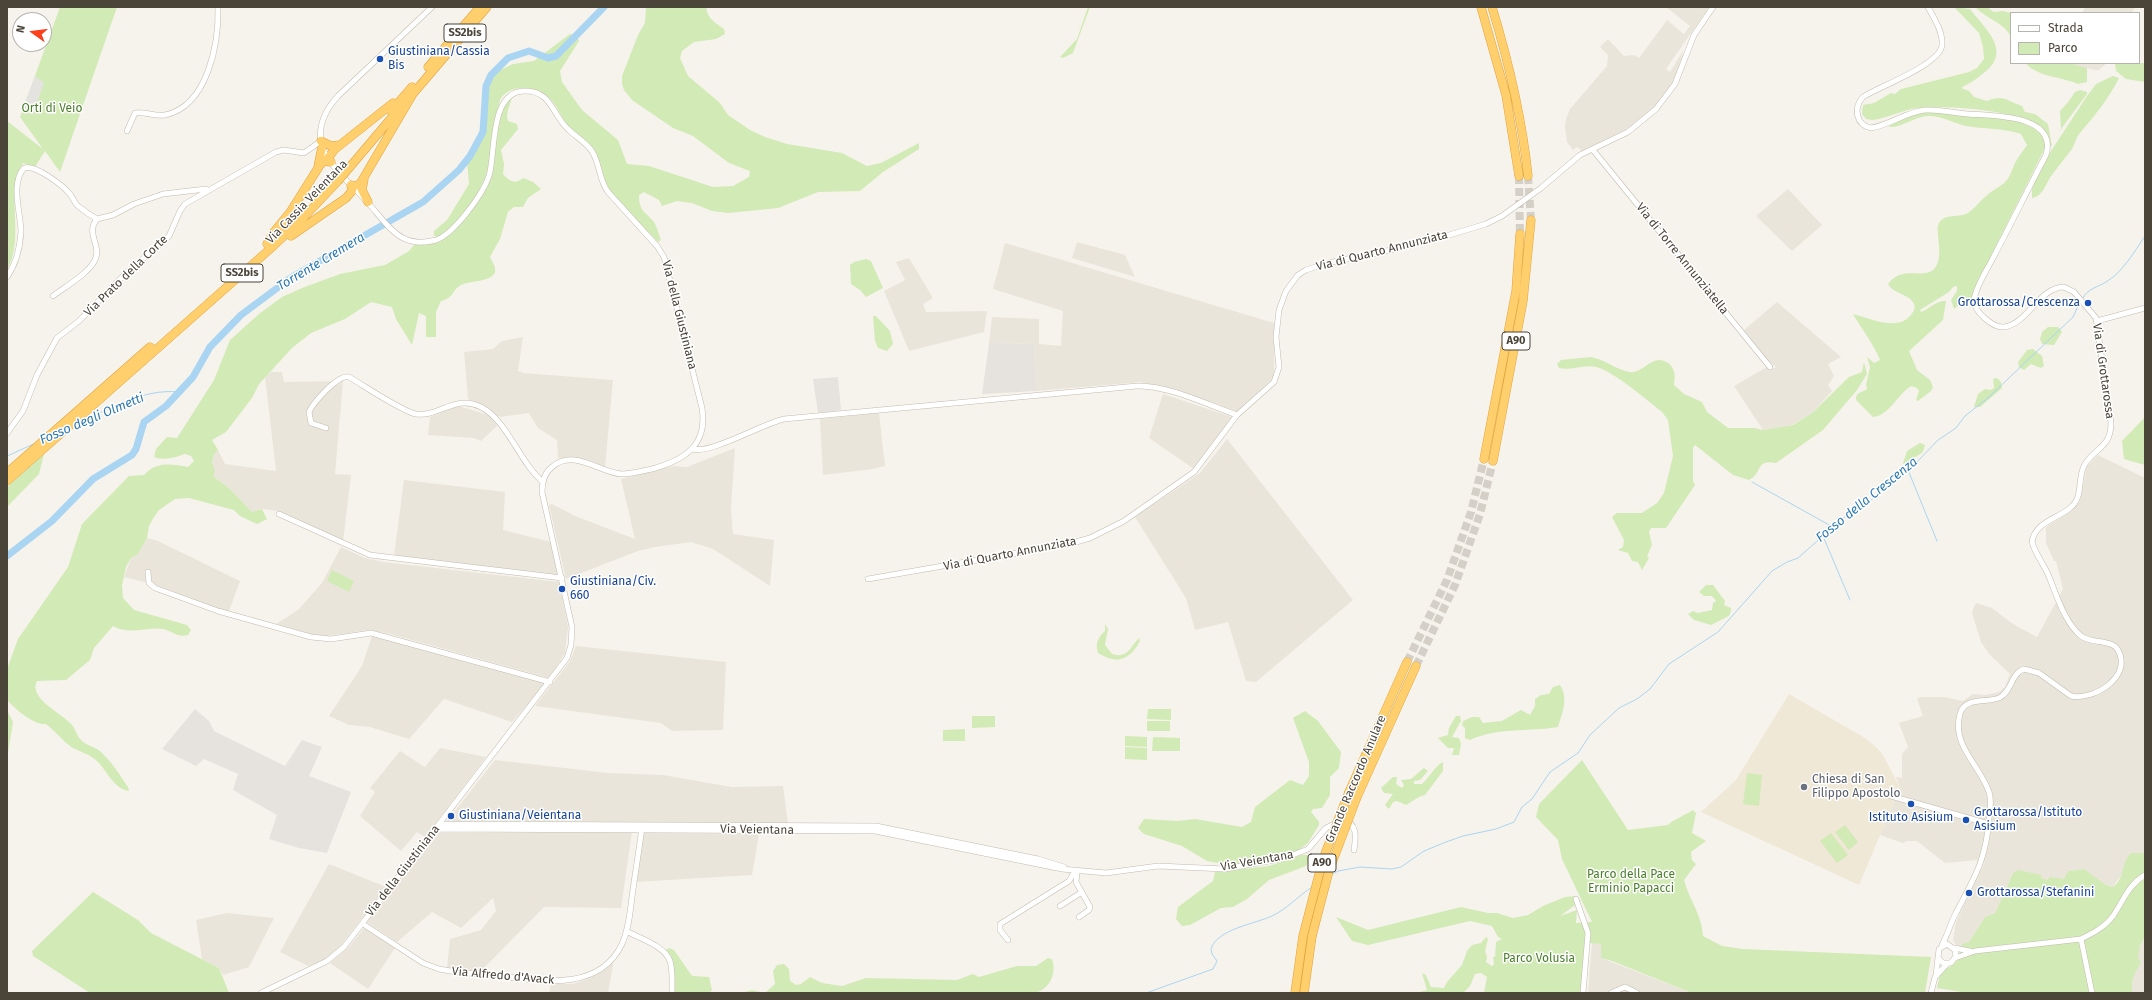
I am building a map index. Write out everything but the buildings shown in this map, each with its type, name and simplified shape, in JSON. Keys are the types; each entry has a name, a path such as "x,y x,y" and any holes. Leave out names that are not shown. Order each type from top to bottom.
{"highway":[{"name":"Via Cassia Veientana","path":"7,481 27,460 306,215 413,89 480,7"},
{"name":"Via Cassia Veientana","path":"413,89 487,7"},
{"path":"1481,7 1506,95 1519,176"},
{"path":"1492,7 1512,78 1524,136 1528,176"},
{"path":"268,247 273,233 291,211 318,167 329,160 340,145 413,89"},
{"path":"268,247 346,198 352,191 351,185 358,185 364,179 413,89"},
{"path":"318,167 322,144 331,146 340,145"},
{"path":"364,179 362,190 368,202"},
{"path":"346,198 354,196 368,202"},
{"name":"A90","path":"1493,462 1523,301 1530,220"},
{"name":"A90","path":"1484,459 1516,291 1520,234"},
{"name":"Via Cassia Veientana","path":"107,389 142,362 268,247"},
{"name":"Via Cassia Veientana","path":"7,473 27,460"},
{"name":"Grande Raccordo Anulare","path":"1295,993 1303,936 1323,859 1349,792 1408,662"},
{"name":"Grande Raccordo Anulare","path":"1304,993 1312,936 1329,871 1357,797 1416,666"}],"street":[{"path":"127,131 135,113 167,115 185,106 198,93 204,81 218,32 218,7"},
{"path":"322,144 323,119 334,102 432,7"},
{"name":"Via di Quarto Annunziata","path":"868,579 1057,547 1090,538 1135,514 1194,472 1237,415 1271,385 1277,377 1279,362 1276,329 1279,310 1286,291 1298,275 1306,270 1328,263 1392,250 1486,224 1502,216 1527,198 1580,155 1593,150 1633,129 1649,116 1664,101 1679,77 1694,35 1713,7"},
{"name":"Via di Grottarossa","path":"1928,7 1941,38 1941,50 1932,61 1863,97 1858,106 1858,119 1862,125 1871,128 1924,110 1939,109 1956,113 2007,116 2024,121 2042,131 2048,143 2046,155 1980,285 1975,304 1978,311 1991,323 2003,327 2015,322 2056,288 2066,288 2078,295 2097,321 2111,423 2110,435 2106,443 2084,466 2078,496 2074,505 2044,523 2034,535 2032,542 2065,615 2083,637 2117,648 2120,656 2119,668 2114,678 2103,690 2075,697 2068,695 2040,673 2024,669 2017,673 2009,688 2002,696 1969,703 1964,707 1959,715 1959,736 1964,748 1989,791 1989,824 1982,862 1942,945"},
{"name":"Via della Giustiniana","path":"322,144 329,160 392,230 404,238 419,242 437,239 450,232 459,222 488,177 500,110 504,101 513,94 524,91 546,99 566,128 592,151 601,181 608,192 657,246 666,260 676,308 702,411 702,430 693,449"},
{"name":"Via Prato della Corte","path":"7,433 23,411 37,375 57,338 79,321 123,276 167,238 184,206 196,196 276,152 284,150 304,153 322,144"},
{"name":"Via di Torre Annunziatella","path":"1593,150 1770,367"},
{"path":"7,277 15,262 20,242 20,222 17,197 21,172 24,168 29,167 56,182 69,193 77,205 97,219"},
{"path":"53,296 82,274 95,260 97,253 92,230 93,224 97,219 113,216 134,204 163,194 214,187"},
{"path":"2097,321 2145,308"},
{"path":"326,428 311,423 309,412 342,377 349,377 415,414 428,413 456,403 467,403 481,407 494,416 534,473 543,482 550,468 567,460 578,460 612,472 629,474 674,462 693,449 700,450 711,447 761,426 784,419 1137,386 1151,387 1179,395 1237,415"},
{"name":"Via della Giustiniana","path":"261,993 330,959 344,947 550,682 567,658 572,642 570,612 544,499 543,482"},
{"path":"279,514 370,555 562,578"},
{"path":"148,572 149,583 155,588 218,612 311,637 331,639 369,632 550,682"},
{"path":"1892,796 1989,824"},
{"name":"Via Veientana","path":"440,824 838,828 886,832 1076,871 1106,873 1158,866 1219,869 1288,858 1303,852 1311,846 1326,828 1342,820 1350,823 1354,828 1354,850"},
{"name":"Via Veientana","path":"436,829 642,827"},
{"name":"Via Alfredo d'Avack","path":"363,924 420,961 434,968 549,981 574,980 600,968 616,953 626,930 642,827"},
{"path":"1076,871 1076,882 1090,907 1089,910 1079,917"},
{"path":"1008,940 1000,932 999,927 1002,923 1069,881 1076,871"},
{"path":"1936,974 1955,958 1975,951 2081,939 2095,932 2106,924 2113,916 2128,888 2145,874"},
{"path":"1060,906 1082,892"},
{"path":"1576,899 1588,933 1583,993"},
{"path":"626,930 653,945 668,957 671,969 672,993"},
{"path":"1948,931 1955,958"},
{"path":"2081,939 2092,993"},
{"path":"1931,993 1936,974 1938,950 1942,945 1975,951"},
{"path":"1938,958 1942,962 1948,964"},
{"path":"1611,993 1625,987 1637,993"}],"shaded area":[{"path":"1666,7 1709,7 1666,69 1670,72 1683,51 1679,70 1672,85 1652,110 1635,125 1582,151 1577,147 1573,150 1567,142 1565,127 1566,119 1570,109 1607,66 1608,55 1600,47 1608,39 1624,56 1634,55 1639,58 1667,20 1684,34 1690,26"},
{"path":"2085,7 2135,7 2132,12 2082,12"},
{"path":"2073,64 2106,64 2099,70"},
{"path":"35,76 44,83 33,114 23,108"},
{"path":"1788,189 1822,225 1792,251 1756,216"},
{"path":"1077,242 1125,255 1135,277 1072,258"},
{"path":"1005,243 1274,323 1274,377 1236,413 1180,393 1141,382 1036,391 1034,344 989,343 992,317 1039,319 1039,344 1061,346 1063,311 993,289"},
{"path":"909,258 933,298 923,304 926,312 987,311 984,332 909,351 884,291 905,280 896,262"},
{"path":"1777,302 1841,357 1828,364 1834,376 1828,385 1832,391 1812,413 1792,425 1763,430 1734,386 1767,367 1769,371 1776,367 1766,359 1744,330"},
{"path":"523,337 518,371 524,373 613,380 605,467 574,457 558,458 557,440 538,428 529,413 500,417 468,399 464,352 493,349 502,341"},
{"path":"989,343 1034,344 1036,391 982,394"},
{"path":"271,372 282,372 284,382 343,381 335,474 351,475 343,542 279,511 262,509 252,512 230,489 213,476 212,464 214,454 218,450 225,464 276,471 265,377"},
{"path":"838,377 841,410 818,413 813,379"},
{"path":"1163,394 1232,417 1194,469 1149,438"},
{"path":"458,406 489,415 497,426 481,441 474,438 428,435 430,417"},
{"path":"879,413 885,466 873,469 823,475 820,419"},
{"path":"1227,439 1353,600 1256,682 1246,681 1228,622 1195,630 1186,598 1135,517 1200,473"},
{"path":"735,448 731,508 733,534 774,540 770,586 713,549 691,542 638,551 566,579 549,505 552,504 575,516 635,539 621,479 673,466 687,467"},
{"path":"2098,455 2145,478 2145,853 2131,853 2124,865 2124,871 2113,887 2106,885 2083,869 2068,871 2064,879 2048,880 2041,878 2042,875 2013,873 1995,913 1985,917 1969,942 1962,944 1961,947 1956,945 1953,940 1956,922 1985,862 1977,863 1977,860 1945,863 1917,841 1907,841 1903,843 1880,835 1900,788 1896,777 1902,778 1902,754 1908,747 1899,723 1923,716 1917,699 1920,697 1944,697 1963,701 1973,694 1986,695 1999,692 2005,687 2010,674 1989,654 1981,642 1972,613 1974,607 1976,603 1992,608 2013,624 2037,637 2063,589 2056,561 2054,561 2046,543 2046,527 2073,510 2080,501 2087,466"},
{"path":"404,480 505,492 503,530 551,542 558,575 394,556"},
{"path":"147,538 158,541 240,581 229,611 216,608 156,585 124,577 131,558 138,554"},
{"path":"341,547 365,558 383,562 559,582 568,627 565,653 549,678 390,634 369,630 320,637 276,624 298,610 322,583"},
{"path":"372,636 546,683 512,722 444,699 409,739 370,727 349,725 329,716 362,666"},
{"path":"576,646 726,662 723,730 672,731 661,723 535,706 570,661"},
{"name":"Istituto Asisium","path":"1789,694 1865,738 1876,747 1883,755 1900,788 1859,885 1701,812 1736,780"},
{"path":"195,709 209,721 214,731 285,766 302,740 322,747 309,776 351,792 327,853 299,848 269,839 277,815 233,790 238,774 204,759 196,766 162,749"},
{"path":"440,748 486,757 425,837 417,832 401,851 360,816 375,792 370,788 400,751 425,767"},
{"path":"495,760 608,773 663,775 732,787 783,786 788,823 447,821"},
{"path":"632,832 621,908 544,907 481,971 447,968 450,939 481,930 496,911 493,898 461,928 432,912 397,942 367,922 438,833"},
{"path":"643,833 759,834 752,875 635,882"},
{"path":"329,864 386,887 341,945 325,960 308,966 280,952"},
{"path":"227,913 274,918 249,967 223,975 219,968 202,959 196,920"},
{"path":"364,928 395,948 368,989 330,963 349,947"},
{"path":"2145,937 2145,993 2133,993 2131,988 2133,977 2141,962 2138,958 2138,951"},
{"path":"1592,943 1601,944 1601,958 1692,993 1588,993"},
{"path":"614,960 608,993 549,993 551,984 573,984 588,979"}],"green space":[{"name":"Orti di Veio","path":"60,7 117,7 60,172 45,151 35,167 23,163 15,189 15,244 7,270 7,121 43,149 20,117 44,52 52,52 52,29"},
{"path":"646,7 707,7 710,17 724,29 725,34 716,39 694,42 682,51 680,58 688,76 720,103 728,115 750,130 765,137 787,144 842,153 867,166 881,163 919,143 919,149 883,172 860,191 818,192 778,208 728,213 712,211 692,203 677,201 662,206 659,200 644,192 639,195 640,205 643,211 655,224 661,240 658,242 608,189 603,179 597,154 594,149 567,124 551,100 537,90 523,88 516,89 504,95 500,100 489,162 480,189 461,216 438,237 434,236 434,231 447,220 469,184 467,161 477,147 485,131 487,124 482,108 485,94 494,76 498,71 513,64 534,61 570,34 577,36 579,41 560,71 562,82 582,110 618,140 627,164 649,166 713,187 733,186 749,177 750,171 729,163 693,136 673,128 632,100 624,90 622,76 638,35 645,23"},
{"path":"1088,7 1090,7 1073,53 1063,58 1060,57 1077,39"},
{"path":"1954,7 1970,9 1990,34 1997,51 1995,59 1990,67 1978,78 1961,88 1969,91 1974,97 1987,101 1997,98 2005,99 2022,106 2025,112 2035,114 2048,124 2052,146 2049,145 2045,133 2032,123 2015,116 1993,112 1949,107 1930,107 1906,110 1884,118 1873,120 1866,119 1862,114 1863,105 1874,103 1891,93 1895,94 1901,89 1969,72 1977,68 1984,59 1983,47 1979,33"},
{"path":"1975,7 1987,7 1994,12 2003,11 2010,13 2010,35 2000,24"},
{"path":"2145,63 2145,82 2126,79 2116,71 2115,64"},
{"path":"2026,64 2073,64 2087,68 2087,82 2078,84 2044,74"},
{"path":"2113,76 2119,78 2106,100 2079,135 2072,149 2051,176 2041,193 2032,198 2032,189 2035,180 2049,154 2087,96 2096,84"},
{"path":"2080,90 2087,92 2087,94 2058,133 2061,128 2060,111 2075,92"},
{"path":"512,97 507,118 508,121 517,124 518,129 501,150 504,164 503,174 508,179 515,182 523,178 533,182 541,189 528,198 523,207 514,207 508,212 500,239 490,257 495,267 495,273 483,280 461,285 451,296 441,301 436,312 436,337 426,337 426,316 419,313 412,345 396,319 392,307 371,302 345,319 311,333 292,348 259,384 252,398 226,432 212,440 218,450 214,454 212,463 215,471 213,476 230,489 252,512 262,509 267,519 257,524 240,516 234,510 189,498 175,499 159,510 149,526 147,538 138,554 131,558 126,567 122,585 123,598 134,610 187,625 191,630 188,635 181,636 157,628 132,631 119,629 113,626 94,648 90,660 66,680 37,681 35,687 41,699 71,724 81,740 104,755 119,773 129,791 124,790 111,779 95,759 71,747 46,724 41,724 31,720 7,700 7,669 18,639 68,567 82,524 129,476 144,475 154,467 164,465 188,467 194,461 191,456 185,454 166,459 154,457 156,449 167,437 177,438 214,380 230,340 259,314 282,297 302,288 340,274 385,265 409,251 415,244 430,243 442,240 454,231 488,181 502,106"},
{"path":"1937,111 1989,115 2028,123 2040,132 2046,146 1973,292 1970,306 1965,300 1954,309 1951,300 1957,291 1957,286 1953,287 1949,292 1920,310 1921,312 1924,311 1936,303 1946,301 1943,320 1909,351 1917,370 1930,380 1933,387 1931,391 1918,401 1916,400 1919,391 1917,388 1911,386 1889,409 1879,416 1873,417 1856,400 1856,397 1858,394 1867,389 1866,385 1870,367 1867,357 1874,363 1880,360 1853,314 1875,321 1891,323 1899,323 1911,315 1915,307 1912,301 1894,290 1888,284 1899,275 1923,273 1933,270 1939,259 1939,223 1945,218 1968,213 1988,194 2003,184 2027,145 2021,134 1966,126 1932,116 1917,118 1898,126 1889,127 1904,117 1918,113"},
{"path":"866,259 871,261 883,288 866,297 860,290 851,284 850,265 854,262"},
{"path":"873,316 876,316 890,331 893,344 887,351 878,348 875,341"},
{"path":"2048,327 2058,327 2062,332 2054,345 2042,344 2040,339 2042,332"},
{"path":"2033,349 2042,356 2044,366 2041,368 2031,364 2024,370 2019,367 2018,362 2027,350"},
{"path":"1591,357 1629,372 1639,370 1658,360 1663,360 1671,365 1674,370 1674,385 1684,394 1702,402 1707,412 1728,428 1754,428 1763,430 1793,425 1812,413 1849,377 1862,372 1864,362 1867,374 1857,390 1823,430 1776,463 1769,462 1762,465 1756,474 1749,480 1733,475 1695,445 1693,448 1693,481 1695,485 1666,528 1651,528 1649,532 1652,545 1647,556 1649,558 1642,570 1638,562 1632,561 1628,553 1618,550 1623,547 1624,540 1612,517 1617,513 1642,513 1657,503 1664,493 1673,456 1668,420 1662,412 1611,374 1591,366 1564,369 1559,368 1557,364 1561,360"},
{"path":"1997,378 2001,382 2002,388 1980,407 1974,407 1978,394 1985,389 1990,390 1994,388 1993,379"},
{"path":"2145,417 2145,465 2124,459 2122,441"},
{"path":"1920,443 1925,445 1923,452 1914,458 1911,466 1904,465 1903,463 1907,451"},
{"path":"44,454 39,474 7,507 7,487"},
{"path":"332,570 354,581 349,592 327,581"},
{"path":"1706,585 1713,585 1725,601 1724,605 1731,608 1729,616 1711,625 1694,620 1688,614 1693,611 1698,613 1712,610 1713,603 1716,601 1712,596 1704,596 1699,592"},
{"path":"1105,624 1108,629 1105,645 1112,654 1125,654 1139,638 1140,641 1132,653 1122,659 1111,659 1098,653 1097,644 1099,638 1105,631"},
{"path":"1560,685 1563,690 1564,706 1558,727 1502,731 1470,740 1465,738 1465,728 1462,725 1463,721 1472,717 1479,717 1483,723 1502,721 1521,710 1530,715 1535,706 1535,699 1541,695 1549,694 1553,687"},
{"path":"1148,709 1171,709 1171,720 1147,719"},
{"path":"7,710 13,722 7,759"},
{"path":"1305,711 1318,721 1341,752 1339,768 1330,777 1330,795 1322,808 1313,809 1311,812 1319,822 1319,825 1308,843 1296,852 1234,866 1207,861 1182,846 1144,834 1138,828 1144,819 1178,821 1195,819 1242,827 1251,822 1255,807 1290,780 1303,785 1309,776 1309,762 1293,718"},
{"path":"972,716 995,716 995,727 972,728"},
{"path":"1456,716 1460,716 1461,721 1452,737 1459,738 1461,744 1459,755 1452,755 1454,748 1448,748 1438,738 1448,735 1449,728"},
{"path":"1147,721 1170,721 1170,731 1147,731"},
{"path":"965,729 965,741 943,741 943,730"},
{"path":"1125,736 1147,737 1147,747 1125,746"},
{"path":"1153,737 1180,738 1180,751 1152,751"},
{"path":"1125,747 1147,748 1147,760 1125,759"},
{"name":"Parco della Pace Erminio Papacci","path":"1582,760 1628,830 1668,825 1693,810 1696,813 1692,833 1706,841 1691,852 1692,860 1696,864 1684,880 1698,914 1703,936 1722,946 1743,949 1931,957 1925,993 1692,993 1601,958 1601,944 1587,943 1585,993 1484,993 1487,977 1481,973 1475,974 1470,986 1463,993 1416,993 1427,990 1422,973 1426,975 1431,987 1444,988 1447,982 1462,965 1467,951 1472,945 1481,943 1486,937 1488,939 1485,951 1487,957 1486,962 1492,966 1494,964 1493,957 1495,957 1496,942 1502,939 1498,937 1492,926 1470,921 1368,945 1352,941 1336,917 1368,930 1461,907 1488,913 1497,913 1513,918 1528,915 1543,906 1565,897 1576,896 1581,901 1560,916 1577,910 1576,923 1592,922 1562,859 1558,840 1536,817 1539,804"},
{"path":"1443,762 1443,771 1425,795 1406,805 1397,801 1393,802 1389,809 1385,805 1393,794 1384,793 1381,788 1393,777 1397,777 1396,784 1402,788 1404,785 1401,780 1411,779 1424,768 1428,771 1420,780 1414,781 1414,784 1422,784"},
{"path":"1747,773 1762,775 1759,806 1743,804"},
{"path":"1845,825 1858,842 1849,850 1835,832"},
{"path":"1831,833 1848,855 1837,863 1820,841"},
{"path":"2131,853 2145,853 2145,937 2140,946 2138,958 2141,962 2132,981 2133,993 1968,993 1937,988 1940,974 1944,969 1950,967 1958,960 1962,944 1969,942 1985,917 1995,913 2013,873 2018,870 2042,875 2041,878 2048,880 2050,877 2064,879 2068,871 2084,869 2106,885 2113,887 2117,884 2126,861"},
{"path":"1302,855 1308,855 1311,857 1306,866 1269,880 1247,899 1233,907 1221,908 1190,925 1182,926 1176,919 1178,907 1213,881 1215,872 1269,866"},
{"path":"93,892 138,920 151,933 219,968 229,993 90,993 33,956 32,951"},
{"path":"669,948 674,950 692,976 709,977 712,990 709,993 674,993 671,962 666,950"},
{"path":"1048,958 1052,959 1054,970 1048,985 1040,991 1034,993 765,993 775,984 773,971 777,965 784,964 789,969 790,981 796,985 801,984 810,977 822,983 842,986 866,978 957,980 973,974 979,977 1017,966 1036,966"},
{"path":"752,990 765,993 741,993"}],"waterway":[{"name":"Torrente Cremera","path":"7,556 52,521 93,479 132,455 136,449 144,422 166,406 193,377 210,347 241,315 292,277 423,202 459,170 470,156 483,132 486,86 491,75 508,58 529,51 548,58 556,56 604,7"},
{"name":"Fosso della Crescenza","path":"2083,298 2090,290 2106,282 2118,273 2145,236"},
{"name":"Fosso della Crescenza","path":"1331,875 1338,871 1360,867 1392,869 1401,867 1424,851 1446,842 1463,836 1496,829 1514,822 1522,807 1532,799 1550,772 1578,753 1590,735 1619,708 1637,699 1650,689 1669,664 1718,632 1772,571 1787,562 1798,558 1823,536 1831,526 1870,501 1915,464 1938,440 1956,428 1965,416 1989,397 2073,317 2080,302"},
{"name":"Fosso degli Olmetti","path":"79,423 140,396 153,393 179,392"},
{"name":"Fosso degli Olmetti","path":"7,456 36,443"},
{"path":"1908,470 1937,541"},
{"path":"1752,482 1831,526"},
{"path":"1823,536 1850,600"},
{"name":"Fosso della Crescenza","path":"1146,993 1213,969 1217,961 1212,954 1211,949 1215,942 1221,937 1237,928 1272,916 1288,906 1312,887"}],"tunnel":[{"path":"1519,176 1520,234"},
{"path":"1528,176 1531,220"},
{"path":"1407,662 1447,580 1471,512 1484,459"},
{"path":"1416,666 1455,585 1480,514 1493,461"}],"place":[{"name":"Giustiniana/Cassia Bis","path":"380,59"},
{"name":"Grottarossa/Crescenza","path":"2088,303"},
{"name":"Giustiniana/Civ. 660","path":"562,589"},
{"name":"Chiesa di San Filippo Apostolo","path":"1804,787"},
{"name":"Istituto Asisium","path":"1911,804"},
{"name":"Giustiniana/Veientana","path":"451,816"},
{"name":"Grottarossa/Istituto Asisium","path":"1966,820"},
{"name":"Grottarossa/Stefanini","path":"1969,893"}],"park label":[{"name":"Parco Volusia","path":"1539,959"}]}
